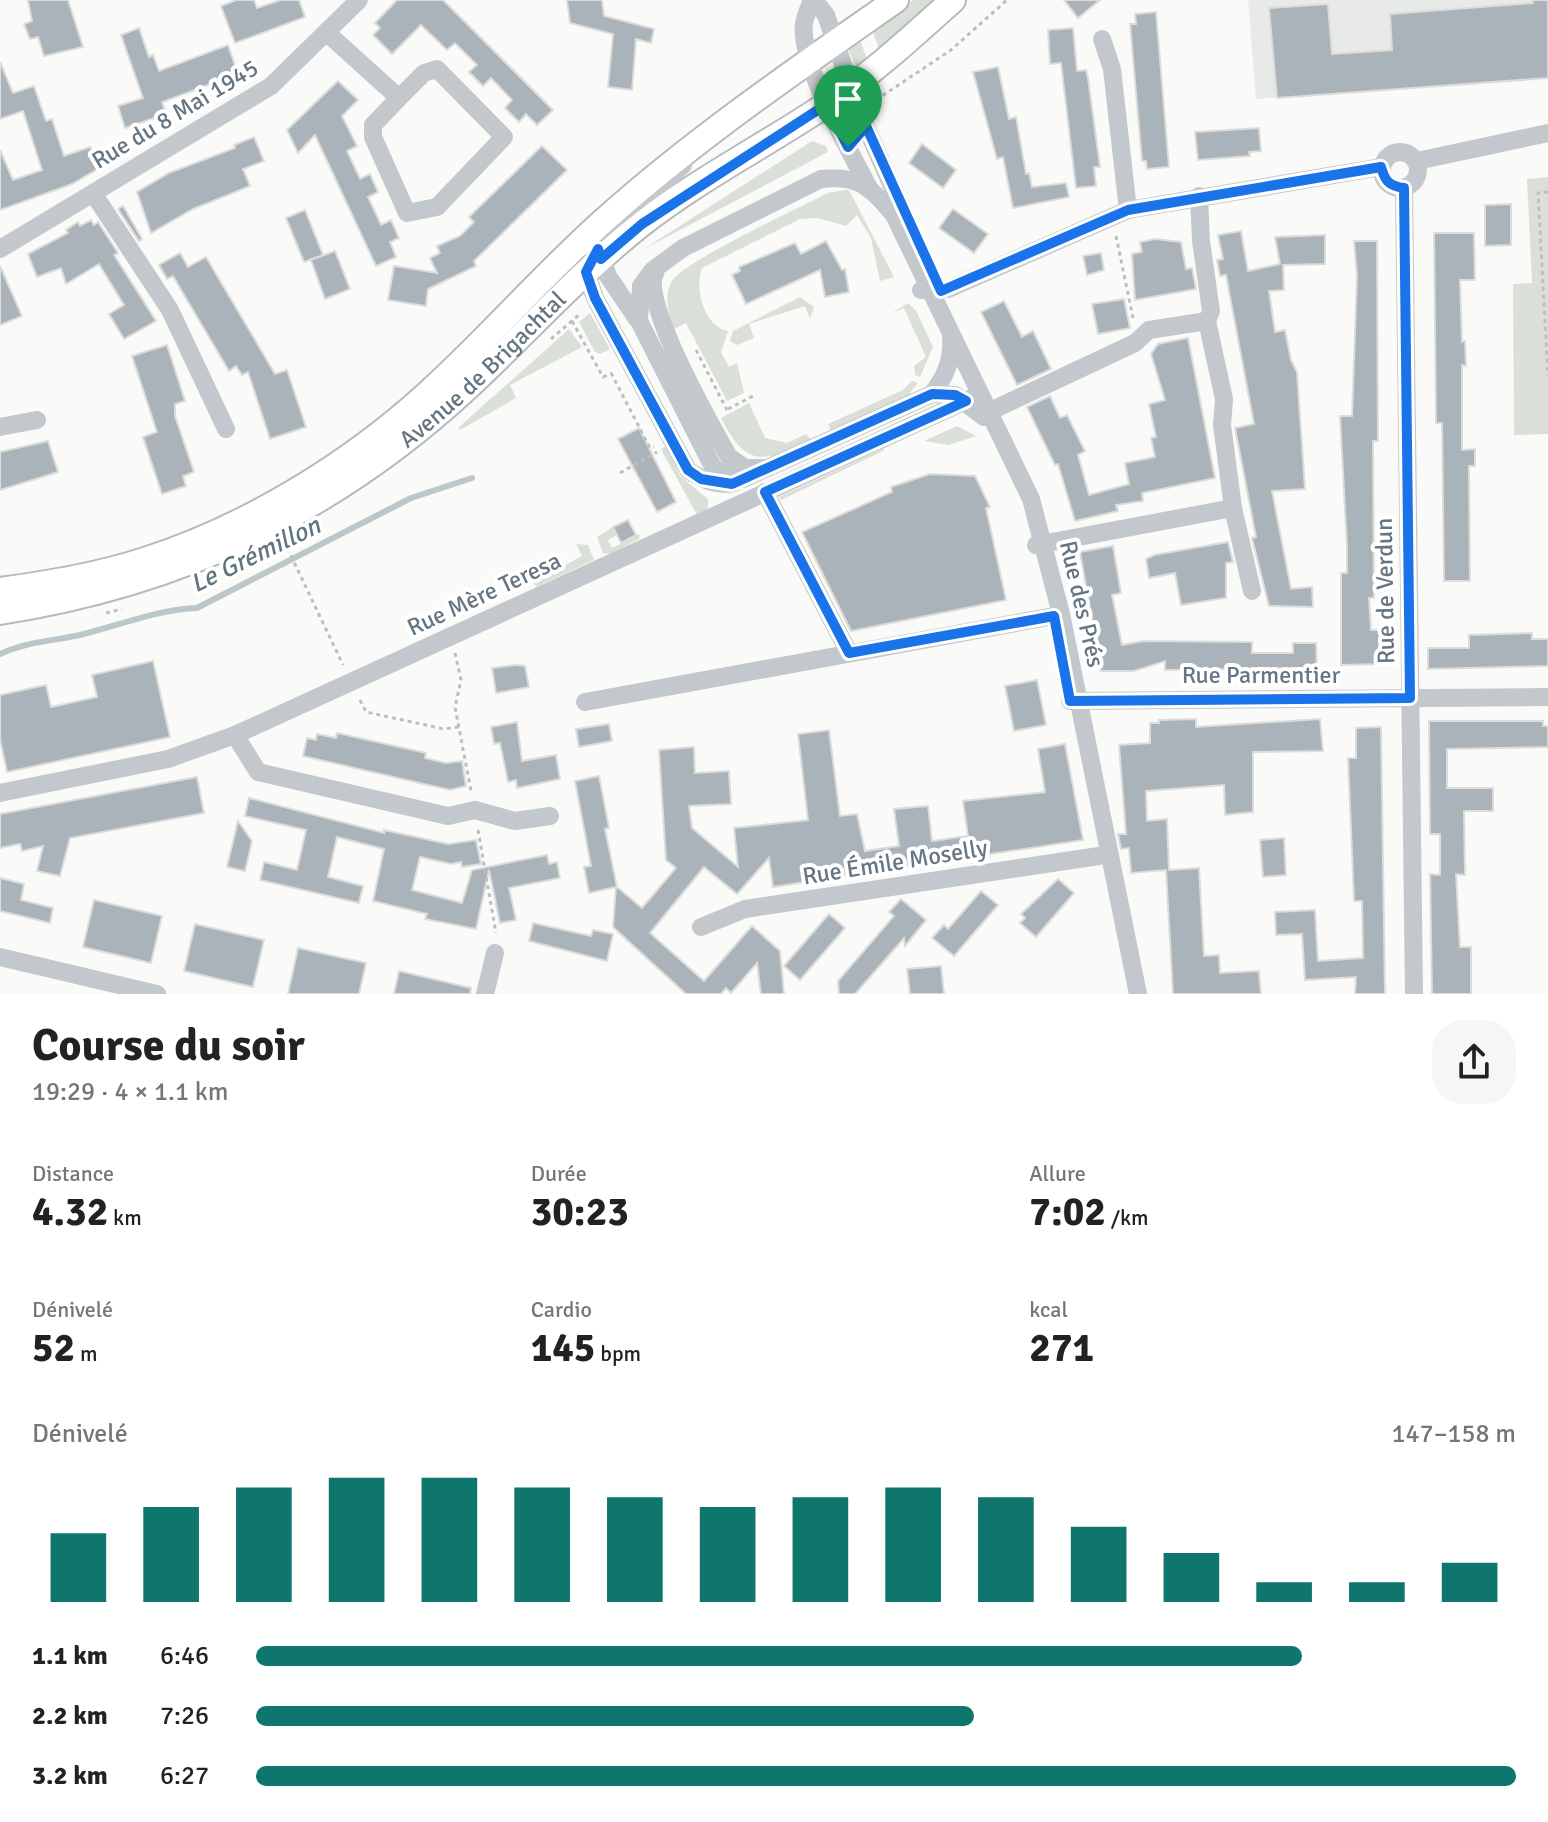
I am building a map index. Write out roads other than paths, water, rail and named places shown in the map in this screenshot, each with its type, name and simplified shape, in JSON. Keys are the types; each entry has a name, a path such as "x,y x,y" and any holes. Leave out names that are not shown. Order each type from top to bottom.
{"main road":[{"name":"Avenue de Brigachtal","path":"0,590 56,582 149,559 224,527 298,489 425,396 597,227 810,58 896,0"},
{"name":"Avenue de Brigachtal","path":"0,612 74,601 152,578 232,548 301,510 422,428 595,260 642,224 851,87 953,0"}],"street":[{"name":"Rue du 8 Mai 1945","path":"0,249 271,86 359,0"},
{"name":"Rue des Prés","path":"974,388 894,215 869,188 843,150 810,58 804,23 813,0 826,15 930,290 974,388 992,419"},
{"path":"326,32 399,98"},
{"path":"1102,39 1112,69 1120,213"},
{"path":"437,69 504,137 437,207 407,213 373,137 373,125 399,98 424,73 437,69"},
{"path":"843,150 866,126"},
{"path":"1417,161 1548,133"},
{"path":"706,139 666,184 604,237 595,260 595,298 688,470 701,479 720,484 743,479 932,394 955,395 974,388"},
{"path":"1396,151 1408,152 1417,161 1419,172 1414,182 1404,188 1393,187 1384,180 1381,167 1385,158 1396,151"},
{"path":"930,290 1120,213 1199,196 1381,167"},
{"path":"639,321 641,286 670,256 821,179 846,176 869,188"},
{"name":"Rue de Verdun","path":"1404,188 1414,994"},
{"path":"93,193 170,310 226,429"},
{"path":"1199,196 1201,241 1211,311 1207,321 1224,399 1222,425 1233,508 1252,591"},
{"path":"670,256 652,278 650,287 660,321 729,457 745,468 769,467"},
{"path":"595,260 639,321 713,467 724,476 743,479"},
{"name":"Rue des Prés","path":"930,290 952,356 992,419 1040,544 1138,994"},
{"path":"992,419 1135,343 1149,330 1203,318 1207,321"},
{"path":"932,394 943,379 952,356 950,331"},
{"name":"Rue Mère Teresa","path":"0,793 168,759 235,735 765,492 974,388"},
{"path":"0,427 37,420"},
{"path":"765,492 849,653"},
{"path":"1040,544 1233,508"},
{"name":"Rue des Prés","path":"1040,544 1074,701 1099,856 1129,994"},
{"path":"585,702 1054,616"},
{"name":"Rue Parmentier","path":"1074,701 1548,697"},
{"path":"235,735 258,772 448,816 475,810 515,821 550,816"},
{"name":"Rue Émile Moselly","path":"701,927 745,909 1099,856"},
{"path":"485,994 495,953"},
{"path":"0,957 157,994"}],"waterway":[{"name":"Le Grémillon","path":"0,654 153,615 197,608 411,498 472,478"}]}
